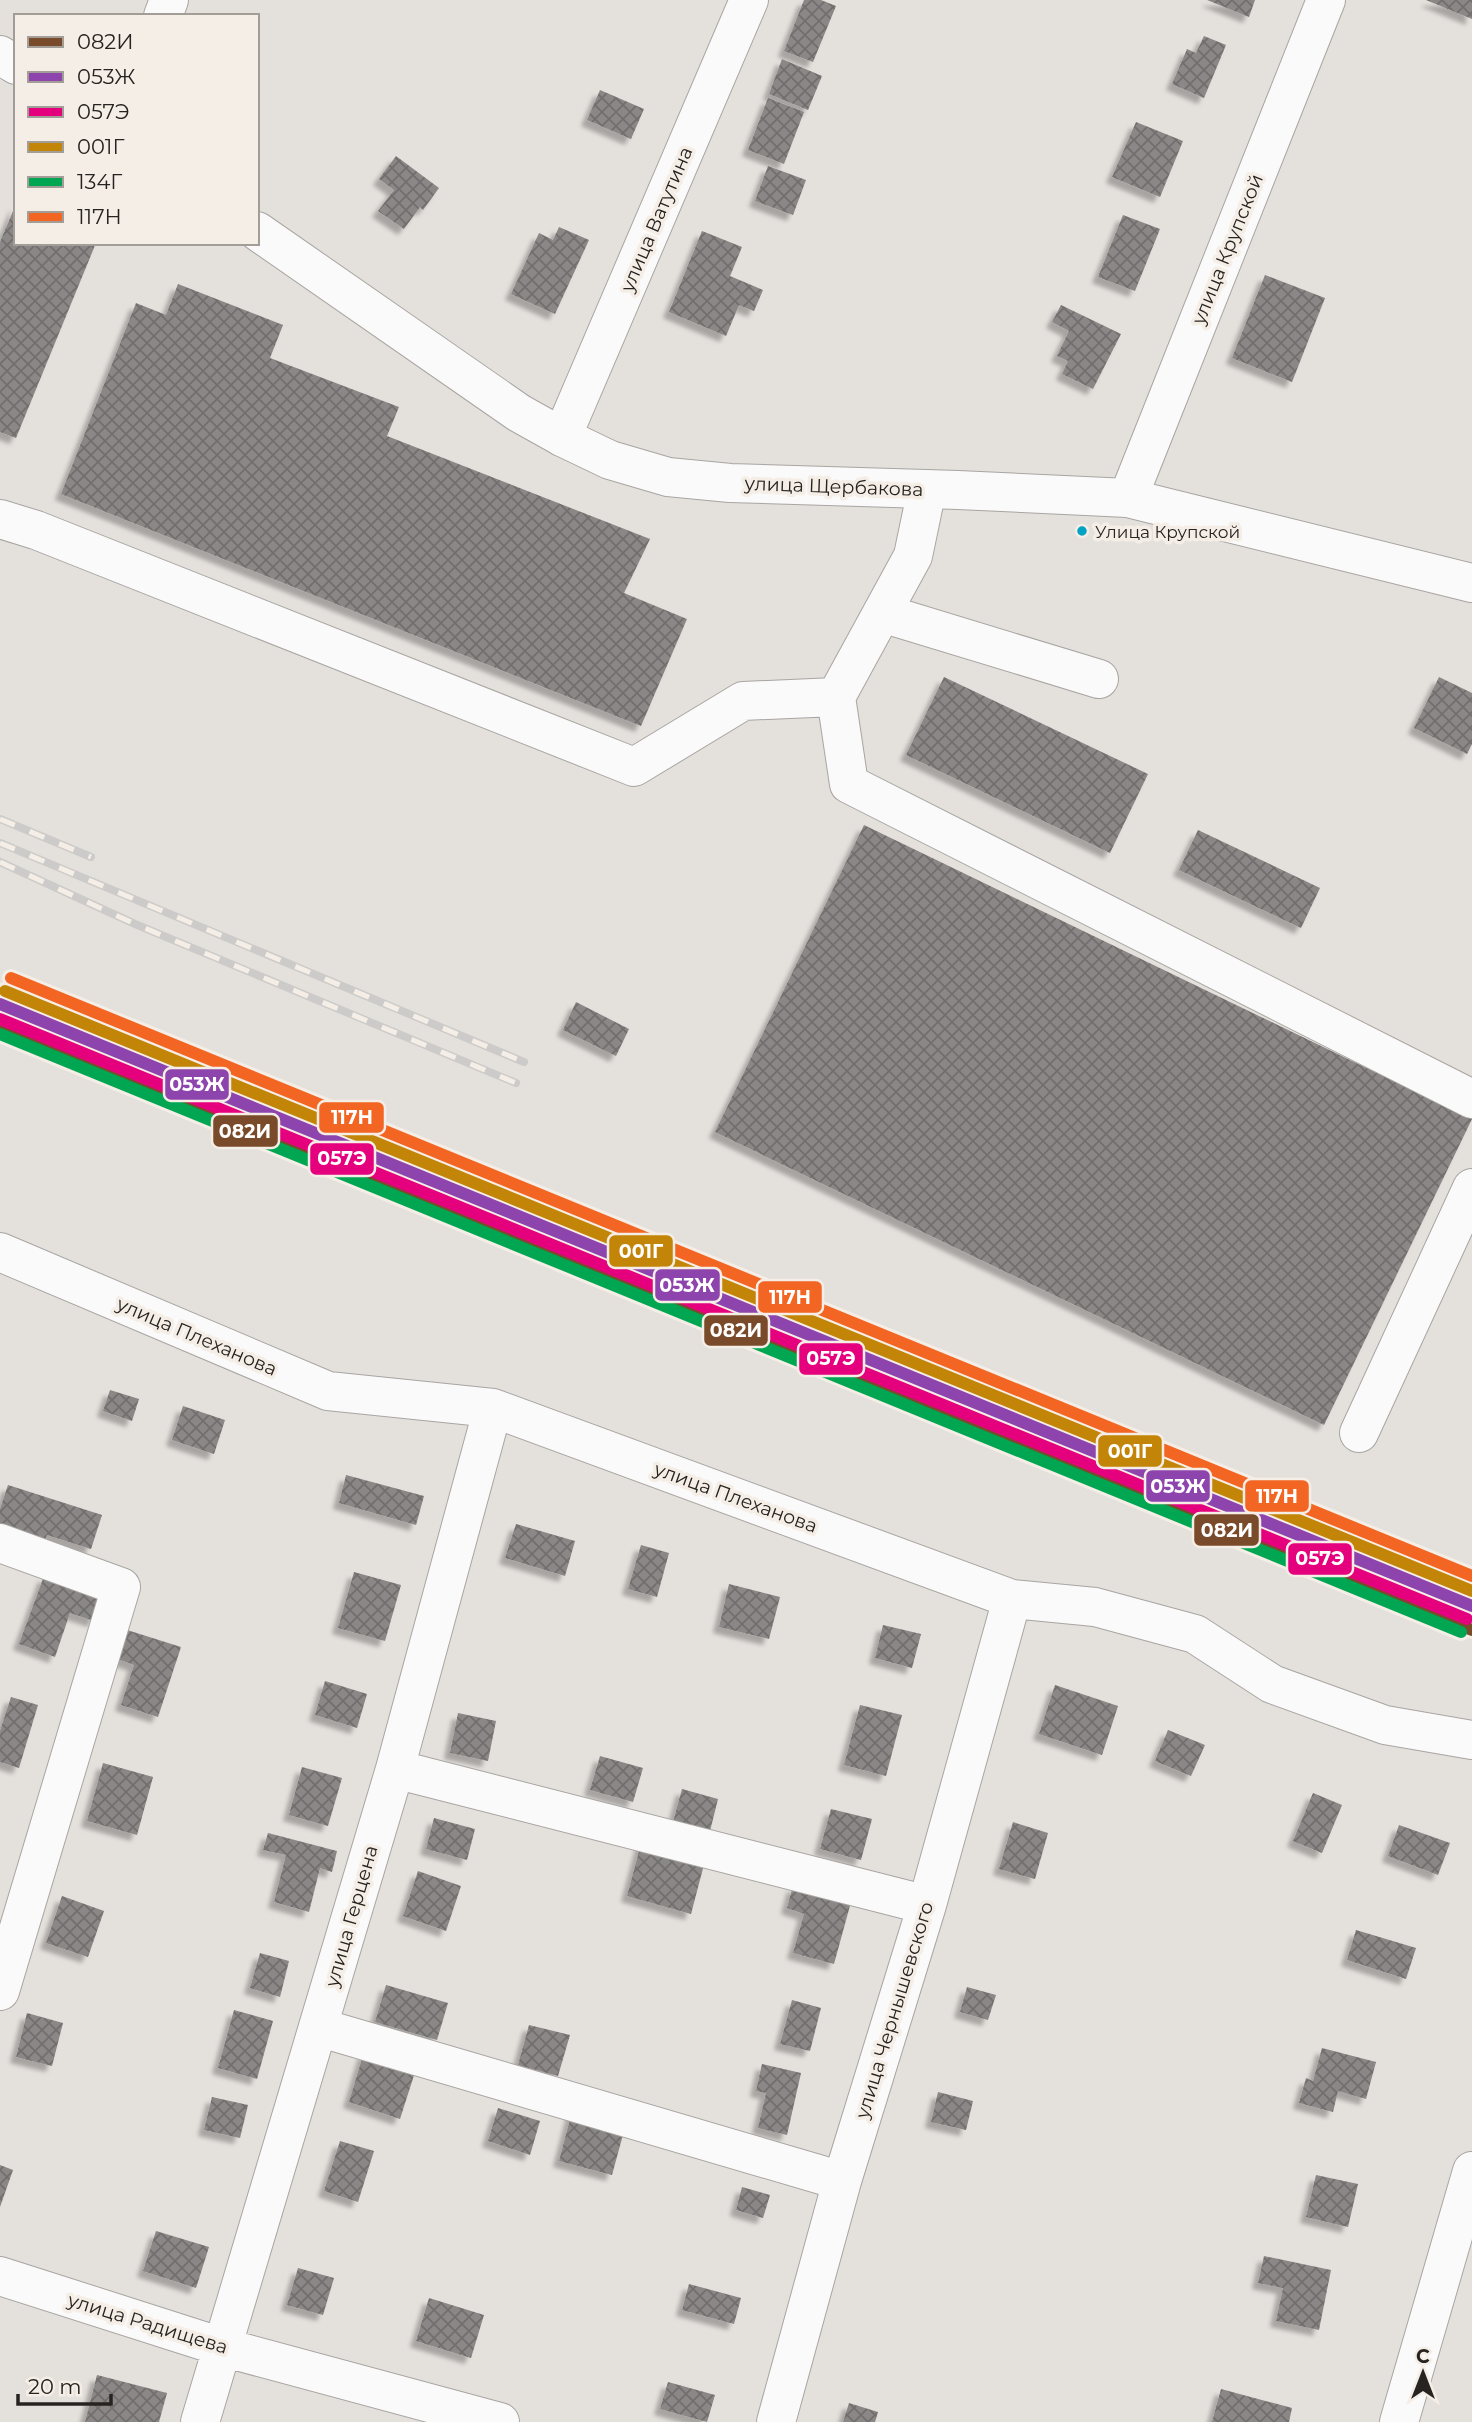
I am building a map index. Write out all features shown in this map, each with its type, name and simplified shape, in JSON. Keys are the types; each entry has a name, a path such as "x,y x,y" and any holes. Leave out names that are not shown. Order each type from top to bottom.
{"street":[{"name":"улица Ватутина","path":"562,437 749,0"},
{"name":"улица Крупской","path":"1128,498 1326,0"},
{"name":"улица Щербакова","path":"259,232 519,413 610,460 668,477 730,484 1128,498 1472,583"},
{"path":"927,489 913,556 836,697 849,785 1472,1099"},
{"path":"0,519 36,530 634,767 743,701 836,697"},
{"path":"882,613 1099,680"},
{"path":"1359,1433 1472,1188"},
{"name":"улица Плеханова","path":"0,1252 328,1391 493,1408 1012,1599 1095,1607 1195,1634 1272,1684 1385,1726 1472,1740"},
{"name":"улица Герцена","path":"200,2422 395,1769 493,1408"},
{"path":"0,1543 121,1587 0,1991"},
{"name":"улица Чернышевского","path":"776,2422 842,2181 927,1905 1012,1599"},
{"path":"395,1769 927,1905"},
{"path":"318,2027 842,2181"},
{"path":"1399,2422 1472,2171"},
{"name":"улица Радищева","path":"0,2276 222,2347 500,2422"}],"building":[{"path":"804,0 821,0 836,6 813,62 784,51"},
{"path":"1207,0 1255,0 1249,17"},
{"path":"1426,0 1472,0 1472,19"},
{"path":"1204,36 1226,45 1204,98 1172,84 1187,49 1196,53"},
{"path":"782,59 822,76 808,110 769,94"},
{"path":"600,90 644,109 631,139 587,120"},
{"path":"768,98 804,112 784,164 748,150"},
{"path":"1136,122 1183,141 1160,197 1112,177"},
{"path":"396,156 439,188 423,210 420,207 404,229 378,211 394,190 379,179"},
{"path":"768,166 806,180 793,215 755,201"},
{"path":"14,209 14,245 95,245 16,438 0,432 0,242"},
{"path":"1123,215 1160,229 1135,291 1098,277"},
{"path":"559,227 589,240 555,314 511,294 539,233 553,240"},
{"path":"702,231 742,247 730,276 763,290 754,311 739,305 726,336 669,312"},
{"path":"1265,275 1325,298 1292,382 1232,358"},
{"path":"178,284 283,325 270,358 399,407 387,436 650,539 624,593 687,619 641,726 61,494 136,303 166,315"},
{"path":"1061,305 1121,334 1093,389 1062,374 1068,361 1057,356 1069,331 1052,322"},
{"path":"944,677 1148,774 1110,853 906,755"},
{"path":"1439,677 1472,693 1472,744 1467,754 1414,728"},
{"path":"864,825 1472,1119 1324,1425 715,1132"},
{"path":"1198,830 1320,888 1301,928 1179,870"},
{"path":"576,1002 629,1029 616,1056 563,1030"},
{"path":"110,1390 139,1399 132,1421 103,1411"},
{"path":"183,1406 225,1420 214,1454 172,1440"},
{"path":"346,1475 424,1496 416,1525 339,1503"},
{"path":"8,1485 102,1515 91,1549 47,1535 44,1545 0,1530 0,1509"},
{"path":"516,1524 575,1541 565,1576 505,1558"},
{"path":"641,1545 669,1553 657,1597 628,1589"},
{"path":"354,1572 401,1585 385,1641 338,1628"},
{"path":"44,1576 103,1597 94,1621 70,1613 55,1657 19,1644"},
{"path":"729,1584 780,1597 769,1639 719,1627"},
{"path":"883,1625 921,1634 912,1668 875,1658"},
{"path":"124,1629 181,1647 158,1717 121,1705 134,1665 115,1658"},
{"path":"325,1681 367,1694 357,1728 315,1715"},
{"path":"1055,1685 1118,1706 1102,1755 1039,1734"},
{"path":"11,1697 38,1705 19,1768 0,1762 0,1731"},
{"path":"860,1705 902,1715 886,1776 844,1765"},
{"path":"458,1713 496,1721 488,1761 450,1753"},
{"path":"1168,1730 1205,1745 1191,1776 1155,1761"},
{"path":"600,1756 643,1768 633,1802 590,1790"},
{"path":"103,1763 153,1777 137,1835 87,1821"},
{"path":"302,1767 342,1778 328,1826 289,1815"},
{"path":"682,1789 718,1799 710,1831 673,1822"},
{"path":"1313,1793 1342,1805 1322,1853 1293,1841"},
{"path":"831,1809 872,1819 861,1860 820,1849"},
{"path":"434,1818 475,1829 467,1860 426,1849"},
{"path":"1013,1822 1048,1833 1035,1879 999,1869"},
{"path":"1399,1825 1450,1843 1438,1875 1388,1856"},
{"path":"268,1833 337,1851 332,1872 320,1868 309,1912 274,1902 286,1855 263,1850"},
{"path":"642,1840 706,1857 691,1914 627,1896"},
{"path":"418,1871 461,1886 446,1931 403,1916"},
{"path":"793,1886 851,1902 834,1964 793,1953 804,1914 787,1908"},
{"path":"62,1896 104,1911 88,1957 46,1943"},
{"path":"1356,1930 1416,1948 1406,1979 1347,1960"},
{"path":"260,1953 289,1961 280,1997 250,1988"},
{"path":"386,1985 448,2003 437,2040 375,2022"},
{"path":"967,1987 996,1995 988,2020 960,2012"},
{"path":"792,2000 821,2008 810,2051 780,2044"},
{"path":"234,2010 273,2021 257,2079 218,2068"},
{"path":"27,2013 63,2023 52,2066 16,2057"},
{"path":"529,2025 570,2035 558,2076 518,2065"},
{"path":"1322,2048 1376,2062 1366,2099 1338,2091 1333,2112 1299,2103 1306,2078 1313,2081"},
{"path":"364,2052 416,2069 400,2119 349,2102"},
{"path":"762,2064 801,2073 787,2135 758,2128 766,2093 756,2091"},
{"path":"938,2092 973,2101 966,2130 931,2122"},
{"path":"212,2097 248,2105 240,2138 204,2130"},
{"path":"498,2108 540,2121 530,2155 488,2141"},
{"path":"573,2108 624,2131 612,2175 559,2161"},
{"path":"340,2141 374,2151 358,2202 324,2191"},
{"path":"0,2165 13,2170 0,2207"},
{"path":"1316,2175 1358,2184 1348,2227 1306,2217"},
{"path":"742,2187 770,2195 763,2218 736,2210"},
{"path":"156,2231 209,2247 196,2288 143,2271"},
{"path":"1264,2256 1331,2270 1319,2330 1276,2321 1283,2288 1258,2283"},
{"path":"298,2268 334,2278 323,2315 287,2305"},
{"path":"689,2284 741,2298 734,2324 682,2310"},
{"path":"429,2298 484,2315 471,2358 416,2341"},
{"path":"97,2375 167,2393 159,2422 85,2422"},
{"path":"668,2382 715,2395 707,2422 660,2409"},
{"path":"1221,2389 1292,2408 1289,2422 1212,2422"},
{"path":"849,2403 878,2412 875,2422 843,2422"}],"railway":[{"path":"0,819 91,857"},
{"path":"0,843 524,1062"},
{"path":"0,862 135,924 516,1083"},
{"path":"215,1063 1472,1577"}],"transit line":[{"name":"117Н","path":"11,978 1472,1576"},
{"name":"001Г","path":"5,991 1472,1591"},
{"name":"053Ж","path":"0,1004 1472,1606"},
{"name":"057Э","path":"0,1019 1467,1619"},
{"name":"082И","path":"0,1031 1472,1630"},
{"name":"134Г","path":"0,1034 1461,1632"}],"place":[{"name":"Улица Крупской","path":"1082,531"}]}
